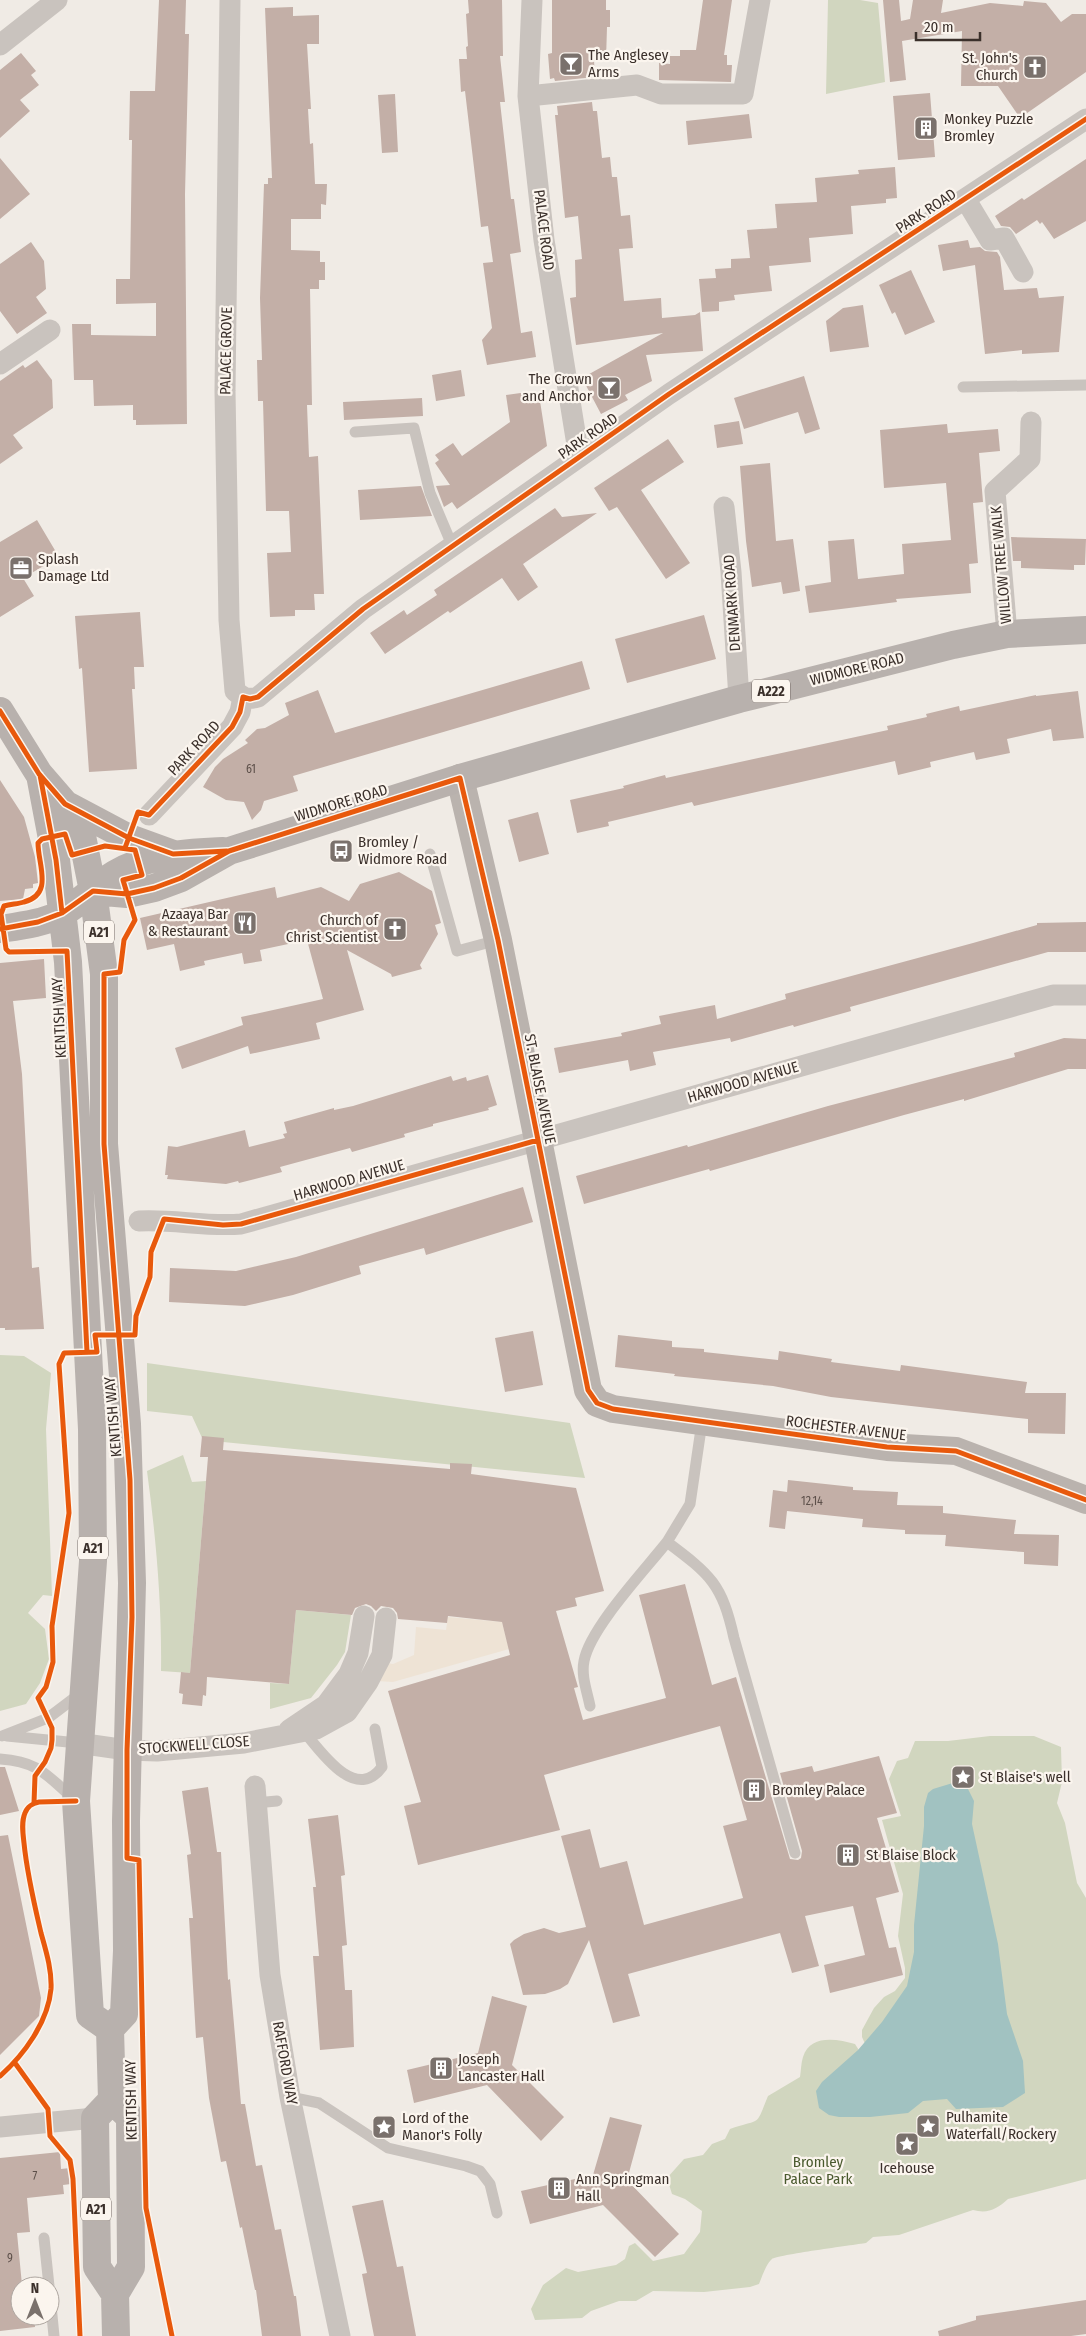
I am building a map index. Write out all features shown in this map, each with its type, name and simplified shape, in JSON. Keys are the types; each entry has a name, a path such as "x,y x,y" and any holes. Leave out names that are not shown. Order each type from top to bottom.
{"main road":[{"name":"WIDMORE ROAD","path":"93,891 127,894 154,888 181,878 229,851 460,778 739,700 953,645 1007,634 1086,630"},
{"name":"A21","path":"0,711 39,774 65,804 82,836 93,891"},
{"name":"A21","path":"39,774 56,860 62,913"},
{"path":"65,804 129,838 173,854"},
{"name":"WIDMORE ROAD","path":"0,929 38,922 62,913 115,874 139,863 173,854 229,851"},
{"name":"KENTISH WAY","path":"93,891 104,974 104,1144 130,1480 132,1618 127,1750 127,1950 124,2014 110,2029 103,2109 97,2267 115,2294 130,2267 130,2117 103,2109"},
{"name":"KENTISH WAY","path":"62,913 69,976 94,1482 91,1611 78,1743 76,1800 90,2015 110,2029"},
{"path":"115,2294 116,2336"}],"street":[{"name":"PALACE GROVE","path":"230,0 225,381 228,610 235,691 243,697"},
{"name":"PALACE ROAD","path":"532,0 528,96 544,240 579,458"},
{"path":"528,96 637,85 661,94 743,94 760,0"},
{"path":"0,45 46,4"},
{"name":"PARK ROAD","path":"149,815 232,727 240,712 243,697 250,700 258,697 363,609 677,388 966,200 1086,119"},
{"path":"966,200 990,240 1004,238 1023,272"},
{"path":"0,364 50,330"},
{"name":"WILLOW TREE WALK","path":"1007,634 995,491 1030,459 1031,422"},
{"name":"DENMARK ROAD","path":"724,507 731,572 739,700"},
{"name":"ST. BLAISE AVENUE","path":"460,778 498,940 588,1390 597,1403"},
{"name":"HARWOOD AVENUE","path":"138,1219 223,1226 241,1224 1053,996 1086,995"},
{"name":"ROCHESTER AVENUE","path":"597,1403 613,1409 887,1447 956,1451 1086,1500"},
{"name":"STOCKWELL CLOSE","path":"294,1730 326,1705 349,1674 358,1653 364,1616"},
{"name":"STOCKWELL CLOSE","path":"78,1743 127,1750 157,1751 244,1743 294,1730 316,1729 346,1712 368,1682 382,1655 386,1622"},
{"name":"RAFFORD WAY","path":"255,1795 270,1975 290,2096 340,2336"},
{"path":"0,2127 103,2109"}],"lane":[{"path":"963,386 1086,384"},
{"path":"355,432 414,428 430,493 452,545"},
{"path":"430,854 457,951 498,940"},
{"path":"590,1706 583,1675 586,1651 607,1617 667,1542 690,1504 702,1422"},
{"path":"667,1542 698,1566 718,1588 727,1607 734,1638 795,1853"},
{"path":"1,1736 48,1718 83,1692"},
{"path":"294,1730 338,1771 351,1778 362,1778 376,1774 382,1767 375,1729"},
{"path":"1,1736 78,1743"},
{"path":"0,1760 30,1763 40,1769 76,1800"},
{"path":"255,1795 277,1801"},
{"path":"290,2096 319,2102 388,2148 480,2171 490,2184 497,2213"},
{"path":"44,2238 48,2276"}],"green space":[{"path":"828,0 860,0 878,3 885,82 826,94"},
{"path":"0,1355 24,1356 51,1373 46,1429 52,1596 43,1595 28,1613 45,1629 49,1659 40,1683 26,1704 0,1711"},
{"path":"147,1363 570,1423 585,1478 203,1440 192,1416 147,1411"},
{"path":"183,1455 192,1482 206,1481 190,1673 161,1671 158,1571 147,1471"},
{"path":"296,1610 351,1615 345,1652 311,1698 270,1709 270,1683 289,1684"},
{"name":"Bromley Palace Park","path":"990,1736 1034,1736 1061,1747 1062,1782 1057,1803 1065,1823 1077,1883 1086,1898 1086,2179 1008,2199 992,2210 973,2210 899,2235 873,2237 866,2243 777,2257 768,2264 759,2284 750,2287 704,2292 653,2291 636,2301 619,2301 591,2311 582,2318 535,2320 531,2309 543,2285 566,2268 578,2272 616,2265 625,2259 629,2246 635,2243 653,2261 684,2254 700,2232 702,2211 685,2199 672,2194 667,2178 684,2159 703,2155 712,2144 725,2139 730,2129 753,2122 759,2118 768,2096 800,2077 802,2059 807,2050 818,2041 832,2040 855,2044 862,2055 863,2073 845,2096 862,2102 876,2105 894,2104 920,2088 931,2086 960,2087 998,2099 1004,2099 1012,2090 1015,2080 992,1976 992,1958 987,1948 985,1927 980,1916 982,1887 977,1879 976,1860 970,1847 966,1802 958,1795 944,1801 934,1837 927,1892 940,1930 940,1942 925,1998 924,2011 905,2030 886,2043 867,2048 862,2037 862,2030 874,2008 884,1997 895,1991 905,1978 905,1968 898,1936 903,1894 882,1820 901,1816 889,1779 897,1761 908,1758 915,1741 948,1741"}],"shaded area":[{"path":"448,1617 502,1622 509,1649 393,1682 377,1681 387,1663 393,1664 414,1655 416,1627 446,1630"}],"water":[{"path":"956,1782 966,1785 974,1801 972,1824 998,1944 1007,2014 1023,2061 1025,2093 1003,2107 956,2109 947,2099 923,2101 908,2113 870,2117 839,2117 829,2115 819,2108 816,2091 822,2082 858,2050 882,2022 907,1986 914,1952 914,1925 924,1826 924,1807 928,1793 933,1789"}],"building":[{"path":"159,0 186,0 185,34 189,34 185,194 187,424 136,425 136,420 133,420 133,405 94,406 93,380 74,380 72,324 91,324 91,335 156,336 156,303 116,304 116,279 130,279 132,140 129,140 130,91 155,91"},
{"path":"468,0 502,0 503,56 500,56 505,102 500,102 511,199 514,199 521,252 510,254 521,333 532,331 536,357 487,365 482,340 492,328 483,263 493,262 488,226 481,227 465,91 461,92 459,59 467,59 466,14 469,13"},
{"path":"552,0 606,0 606,10 610,10 610,27 607,27 606,60 594,61 595,77 555,81 554,78 550,79 548,54 552,53"},
{"path":"703,0 732,0 724,55 727,55 727,65 732,65 731,82 659,80 659,63 670,64 670,56 680,56 680,50 696,50"},
{"path":"883,0 899,0 901,21 910,19 913,0 943,0 941,13 990,3 1023,6 1024,1 1046,3 1061,22 1072,14 1086,14 1086,72 1020,118 998,86 961,86 962,31 902,41 906,80 890,82"},
{"path":"293,7 293,16 319,15 319,44 307,44 311,109 308,109 310,144 313,143 315,184 327,184 326,205 321,204 321,219 291,219 291,250 320,251 320,262 325,262 325,280 319,280 319,289 310,289 312,405 307,405 309,457 318,456 324,594 314,594 315,610 295,610 295,616 270,617 267,553 291,552 289,511 266,511 263,401 258,401 257,360 262,360 260,298 264,184 268,184 268,178 272,178 265,8"},
{"path":"21,53 36,71 31,75 39,85 20,100 30,111 0,138 0,70"},
{"name":"Monkey Puzzle Bromley","path":"930,93 935,157 898,160 893,96"},
{"path":"395,94 398,152 382,153 378,95"},
{"path":"592,102 593,111 597,111 602,158 610,157 612,177 617,177 621,216 630,215 633,248 619,249 624,301 661,298 662,318 695,315 700,312 703,351 646,355 652,381 625,395 628,400 601,414 582,378 663,333 576,345 570,298 576,297 575,260 582,259 578,216 565,218 555,115 558,115 557,106"},
{"path":"749,114 752,138 688,145 686,121"},
{"path":"0,158 30,194 0,219"},
{"path":"1086,159 1086,221 1054,239 1042,222 1040,224 1037,220 1016,234 1010,227 1001,226 995,216 1022,198 1024,200"},
{"path":"895,167 897,198 886,199 886,203 851,206 853,234 809,238 811,262 769,266 772,291 734,295 735,300 719,302 719,311 702,312 699,279 716,278 715,269 731,268 731,259 750,258 747,230 777,228 775,204 817,202 815,178 859,174 858,170"},
{"path":"968,240 970,248 980,247 985,251 997,252 1000,257 1004,290 1037,288 1039,298 1064,296 1059,352 1022,354 1022,350 985,354 975,265 943,271 938,245"},
{"path":"31,242 44,261 46,289 36,297 47,313 17,334 0,311 0,264"},
{"path":"911,270 935,322 905,335 895,312 892,314 879,285"},
{"path":"863,305 869,347 830,352 826,321 843,308"},
{"path":"37,360 52,380 53,408 13,435 23,448 0,464 0,381 23,365 25,368"},
{"path":"461,370 465,396 436,401 432,375"},
{"path":"804,376 820,429 805,434 798,412 744,429 734,398"},
{"path":"535,391 537,401 540,401 547,446 457,509 452,502 444,507 436,486 450,485 435,463 439,460 435,455 453,443 462,456 510,422 506,395"},
{"path":"422,398 423,416 344,420 343,402"},
{"path":"739,421 743,444 717,448 714,425"},
{"path":"947,424 948,433 998,429 1000,451 979,453 983,502 973,503 978,563 969,564 971,593 896,599 897,602 809,613 805,586 831,582 828,541 854,539 858,579 904,574 902,544 951,540 946,483 884,488 880,430"},
{"path":"668,439 684,462 641,490 690,563 666,579 617,507 609,511 594,488"},
{"path":"770,463 776,541 793,539 800,591 783,594 781,582 752,587 746,541 740,466"},
{"path":"421,486 432,516 360,520 358,490"},
{"path":"555,508 562,517 597,513 523,564 538,587 518,601 502,578 450,613 448,611 385,654 370,633 404,610 407,615 437,595 434,590"},
{"name":"Splash Damage Ltd","path":"37,520 59,557 23,578 34,596 0,617 0,542"},
{"path":"1011,537 1086,539 1085,565 1074,565 1074,570 1021,568 1021,561 1013,561"},
{"path":"140,612 144,667 134,667 135,689 132,689 137,769 89,772 82,668 79,669 75,616"},
{"path":"704,615 716,659 627,683 615,639"},
{"path":"582,661 590,689 293,776 298,791 264,801 261,810 252,820 244,802 226,800 203,787 215,767 223,759 248,743 245,740 257,729 265,728 289,715 285,703 318,690 335,733"},
{"path":"1078,691 1084,738 1053,741 1051,729 1007,739 1010,753 976,760 974,752 930,762 931,767 898,775 895,761 694,806 692,802 608,822 609,826 577,833 570,800 624,788 623,786 665,775 666,778 888,730 887,726 927,717 926,714 959,706 960,711 1036,695"},
{"path":"0,780 24,817 35,857 38,883 33,884 33,888 25,889 23,899 0,901"},
{"path":"538,812 549,854 519,862 508,820"},
{"path":"399,872 432,891 441,923 435,925 438,934 420,965 422,969 392,977 391,974 347,950 364,1010 316,1023 320,1039 250,1054 248,1046 182,1069 175,1048 243,1025 241,1017 323,999 307,940 260,950 262,961 244,964 242,953 204,961 205,965 180,971 174,944 147,950 140,918 275,887 277,898 321,887 349,901 360,884"},
{"path":"1086,922 1086,952 1048,952 850,1007 851,1011 794,1027 793,1025 731,1042 730,1038 653,1052 656,1065 630,1071 628,1060 559,1073 554,1048 622,1036 621,1033 661,1024 659,1016 715,1005 717,1019 786,999 785,994 1037,925 1037,923"},
{"path":"44,959 46,998 13,1001 22,1074 32,1268 39,1267 44,1329 5,1330 5,1328 0,1328 0,963"},
{"path":"1064,1038 1086,1039 1086,1069 1068,1069 964,1101 964,1099 904,1115 710,1171 709,1169 584,1204 576,1176 687,1145 688,1147 828,1106 1015,1057 1014,1053"},
{"path":"488,1075 497,1105 488,1108 489,1110 433,1124 433,1126 404,1134 405,1137 352,1152 350,1148 280,1167 282,1172 239,1183 238,1181 226,1184 167,1179 168,1175 165,1175 168,1146 177,1147 245,1130 249,1147 285,1138 283,1134 287,1133 284,1122 334,1108 334,1110 353,1106 451,1076 453,1081 466,1077 467,1081"},
{"path":"523,1187 533,1222 426,1255 424,1248 359,1266 361,1274 293,1295 245,1306 169,1302 170,1268 236,1271 296,1257"},
{"path":"533,1331 543,1385 505,1392 495,1338"},
{"path":"618,1335 672,1341 672,1347 704,1349 704,1352 778,1360 779,1351 832,1359 831,1362 900,1371 901,1365 1027,1382 1025,1393 1066,1393 1065,1434 1028,1433 1028,1419 831,1397 773,1386 674,1376 675,1374 615,1367"},
{"path":"202,1436 224,1438 223,1450 450,1469 450,1463 472,1464 471,1474 576,1488 604,1591 575,1598 577,1606 556,1611 578,1687 574,1688 583,1720 666,1698 639,1595 685,1584 712,1685 736,1677 790,1859 798,1860 801,1858 802,1851 780,1773 812,1766 814,1772 879,1756 897,1813 877,1818 899,1892 876,1898 889,1948 896,1947 903,1975 830,1993 824,1965 865,1955 853,1906 805,1916 819,1966 792,1973 780,1933 628,1974 640,2016 613,2023 589,1940 568,1984 545,1994 523,1995 510,1944 524,1934 544,1928 559,1933 586,1927 561,1836 590,1829 600,1868 627,1861 644,1925 743,1898 723,1826 747,1820 720,1726 544,1775 560,1830 418,1865 404,1806 421,1802 388,1691 510,1655 502,1622 448,1616 447,1623 398,1619 397,1613 393,1608 381,1606 376,1611 366,1604 355,1608 352,1615 296,1610 289,1684 207,1677 206,1696 203,1695 202,1706 182,1704 183,1694 179,1693 181,1672 190,1673 208,1457 200,1457"},
{"path":"788,1480 853,1487 853,1490 898,1492 897,1505 943,1506 943,1513 1016,1520 1014,1534 1059,1535 1058,1566 1024,1564 1024,1552 945,1546 946,1535 905,1534 905,1530 862,1527 863,1519 787,1511 785,1529 769,1527 773,1490 787,1492"},
{"path":"0,1767 5,1767 19,1811 0,1815"},
{"path":"208,1787 217,1852 221,1852 228,1980 230,1979 241,2104 245,2104 256,2166 262,2165 275,2230 281,2229 294,2296 296,2296 301,2336 262,2336 256,2290 242,2227 240,2228 226,2161 221,2162 209,2098 203,2037 196,2038 189,1918 193,1918 187,1855 191,1854 182,1791"},
{"path":"338,1815 345,1875 341,1876 347,1945 342,1946 345,1990 352,1990 354,2047 320,2050 313,1956 319,1956 313,1887 316,1887 308,1819"},
{"path":"8,1835 41,1998 39,2016 0,2055 0,1836"},
{"name":"Joseph Lancaster Hall","path":"492,1996 527,2006 512,2065 564,2117 541,2141 487,2085 414,2103 407,2070 478,2053"},
{"name":"Ann Springman Hall","path":"610,2117 642,2125 627,2180 679,2234 655,2257 603,2205 530,2224 521,2191 593,2175"},
{"path":"60,2152 61,2169 70,2168 71,2184 63,2185 64,2194 27,2198 30,2232 17,2233 21,2276 10,2276 10,2326 35,2327 0,2331 0,2158"},
{"path":"383,2200 397,2267 403,2266 416,2336 374,2336 362,2274 367,2273 352,2206"},
{"path":"1086,2300 1086,2334 1071,2336 939,2336 938,2331 976,2320 976,2316"}],"cycle path":[{"path":"125,848 138,812 149,815 232,727 240,712 243,697 250,699 258,697 363,609 669,394 1086,119"},
{"path":"0,711 39,774 65,804 129,838 173,854 227,851"},
{"path":"40,775 56,860 62,913"},
{"path":"0,929 38,922 62,913 93,891 127,894 154,888 181,878 229,851 460,778 498,940 588,1390 597,1403 613,1409 887,1447 956,1451 1086,1500"},
{"path":"87,1352 67,951 9,952 6,949 1,914 4,906 24,902 39,893 42,886 42,878 38,843 42,839 65,834 72,855 105,846 135,850 142,875 123,880 135,920 124,940 120,972 104,974 104,1144 130,1480 132,1617 127,1750 127,1858 139,1860 146,2208 172,2336"},
{"path":"34,1803 35,1776 45,1762 52,1740 52,1728 38,1698 46,1687 53,1662 52,1626 69,1513 59,1364 64,1353 97,1352 95,1335 135,1335 136,1316 150,1277 151,1252 164,1219 223,1225 241,1224 538,1140"},
{"path":"0,2076 18,2058 33,2037 45,2014 51,1989 51,1975 27,1866 23,1832 24,1817 32,1804 39,1802 76,1801"},
{"path":"15,2063 48,2109 50,2136 70,2160 73,2179 80,2336"}],"place":[{"name":"The Anglesey Arms","path":"571,64"},
{"name":"St. John's Church","path":"1035,67"},
{"name":"Monkey Puzzle Bromley","path":"926,128"},
{"name":"The Crown and Anchor","path":"609,388"},
{"name":"Splash Damage Ltd","path":"21,568"},
{"name":"Bromley / Widmore Road","path":"341,851"},
{"name":"Azaaya Bar & Restaurant","path":"245,923"},
{"name":"Church of Christ Scientist","path":"395,929"},
{"name":"St Blaise's well","path":"963,1777"},
{"name":"Bromley Palace","path":"754,1790"},
{"name":"St Blaise Block","path":"848,1855"},
{"name":"Joseph Lancaster Hall","path":"441,2068"},
{"name":"Pulhamite Waterfall/Rockery","path":"928,2126"},
{"name":"Lord of the Manor's Folly","path":"384,2127"},
{"name":"Icehouse","path":"907,2144"},
{"name":"Ann Springman Hall","path":"559,2188"}]}
